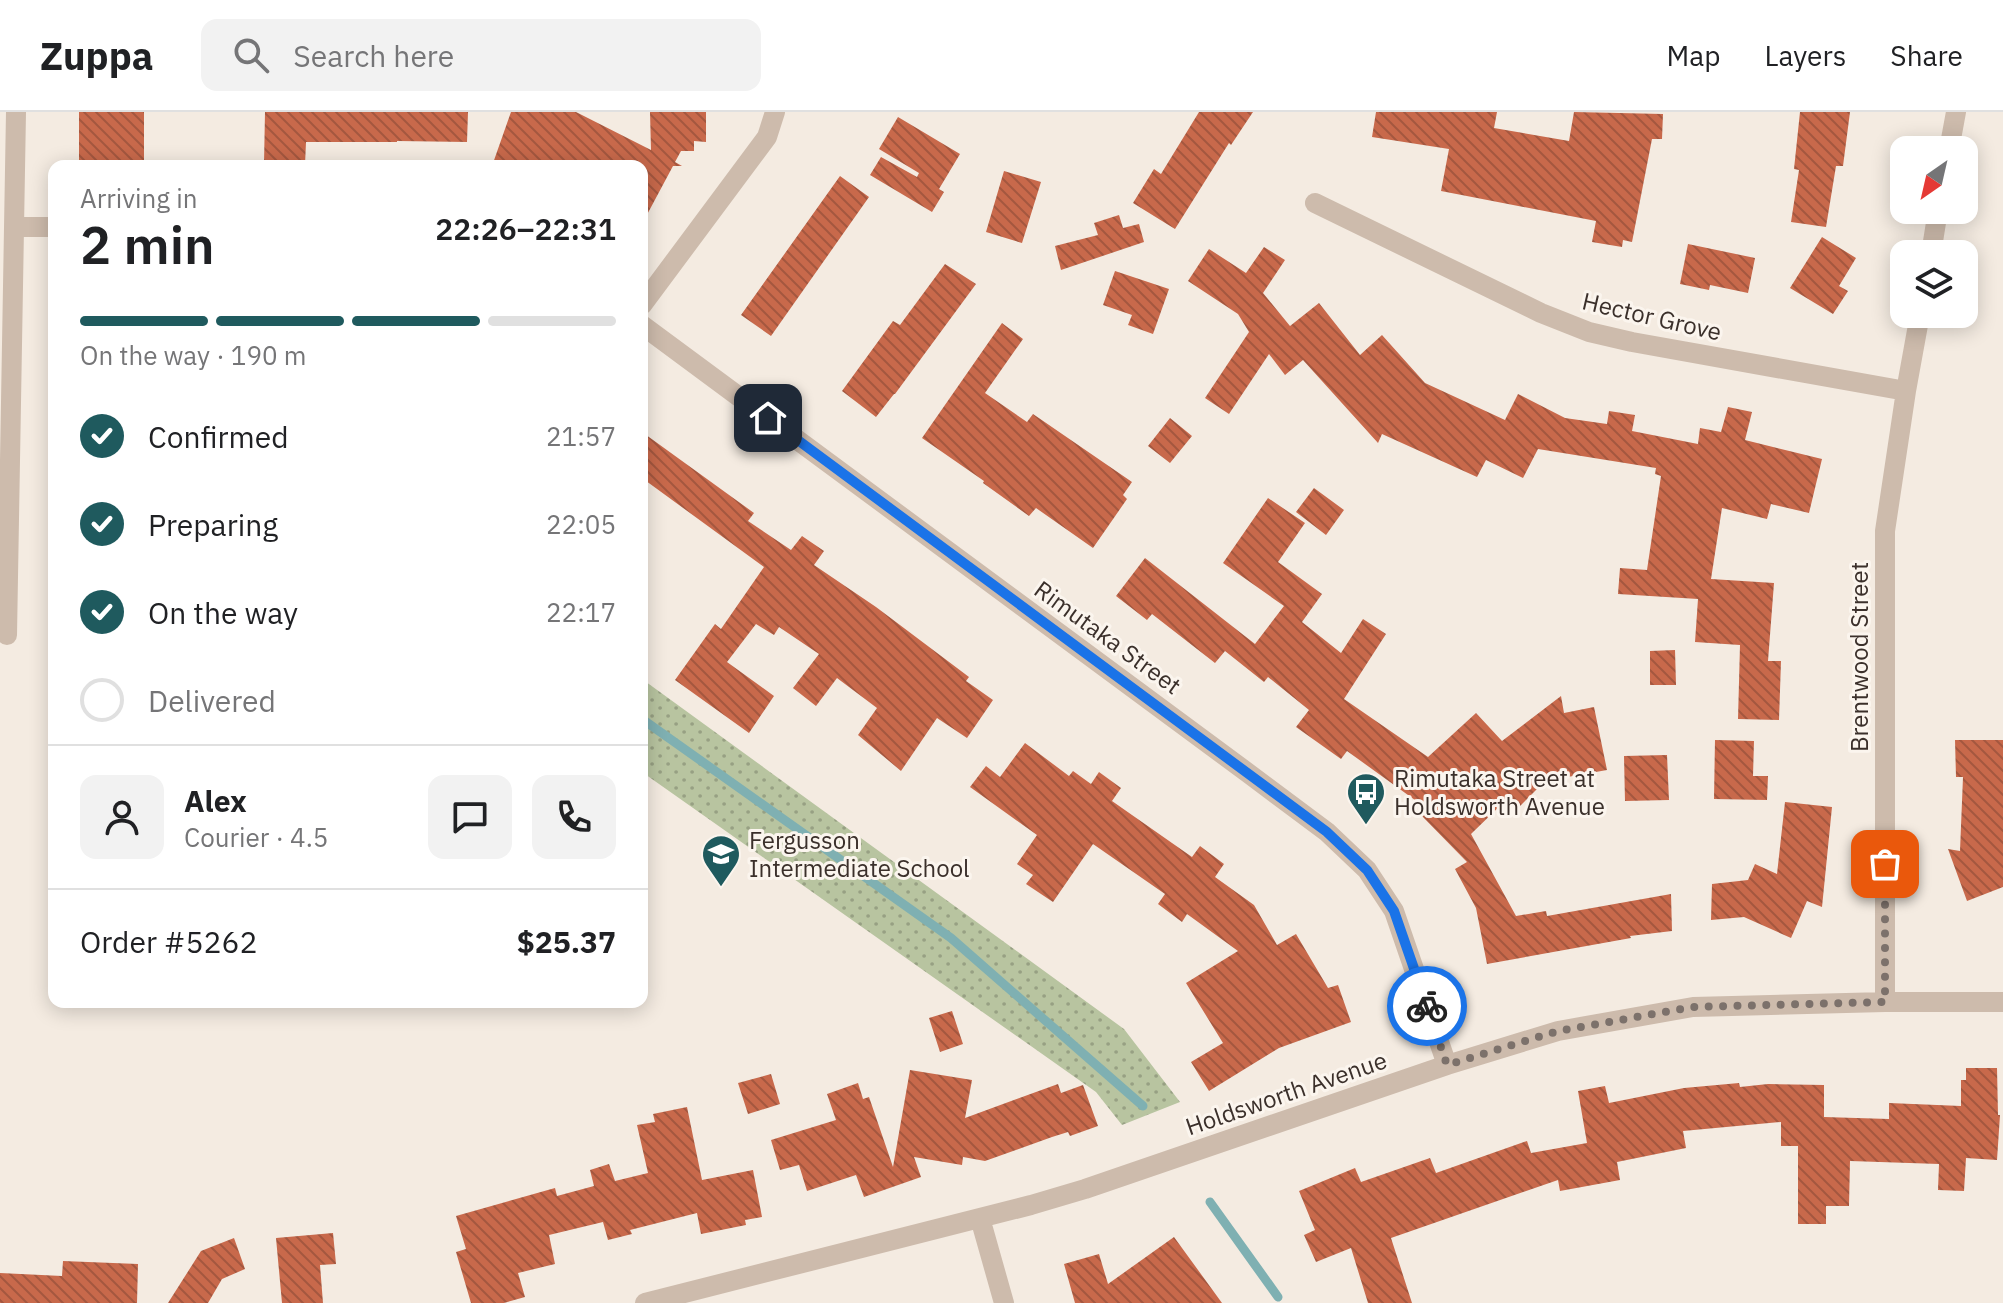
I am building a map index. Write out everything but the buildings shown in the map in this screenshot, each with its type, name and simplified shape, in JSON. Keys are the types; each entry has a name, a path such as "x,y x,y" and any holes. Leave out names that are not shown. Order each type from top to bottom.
{"street":[{"path":"7,635 4,588 7,270 15,227 16,112"},
{"path":"648,297 767,137 775,112"},
{"path":"1952,136 1956,112"},
{"name":"Hector Grove","path":"1315,203 1541,313 1589,332 1906,391"},
{"path":"15,227 48,227"},
{"name":"Brentwood Street","path":"1885,1002 1885,531 1917,328"},
{"name":"Rimutaka Street","path":"648,329 1346,848 1367,870 1394,911 1447,1065"},
{"name":"Holdsworth Avenue","path":"645,1303 1085,1189 1447,1065 1558,1031 1693,1007 2003,1002"},
{"path":"980,1218 1004,1303"}],"green space":[{"path":"648,683 1124,1029 1180,1102 1122,1125 1096,1092 648,776"}],"waterway":[{"path":"648,723 951,938 1143,1106"},
{"path":"1210,1202 1278,1297"}],"way so far":[{"path":"1427,1006 1447,1065 1558,1031 1693,1007 1885,1002 1885,864"}],"place":[{"name":"Rimutaka Street at Holdsworth Avenue","path":"1366,826"},
{"name":"Fergusson Intermediate School","path":"721,888"}],"route":[{"path":"768,418 1327,832 1367,870 1394,911 1427,1006"}]}
